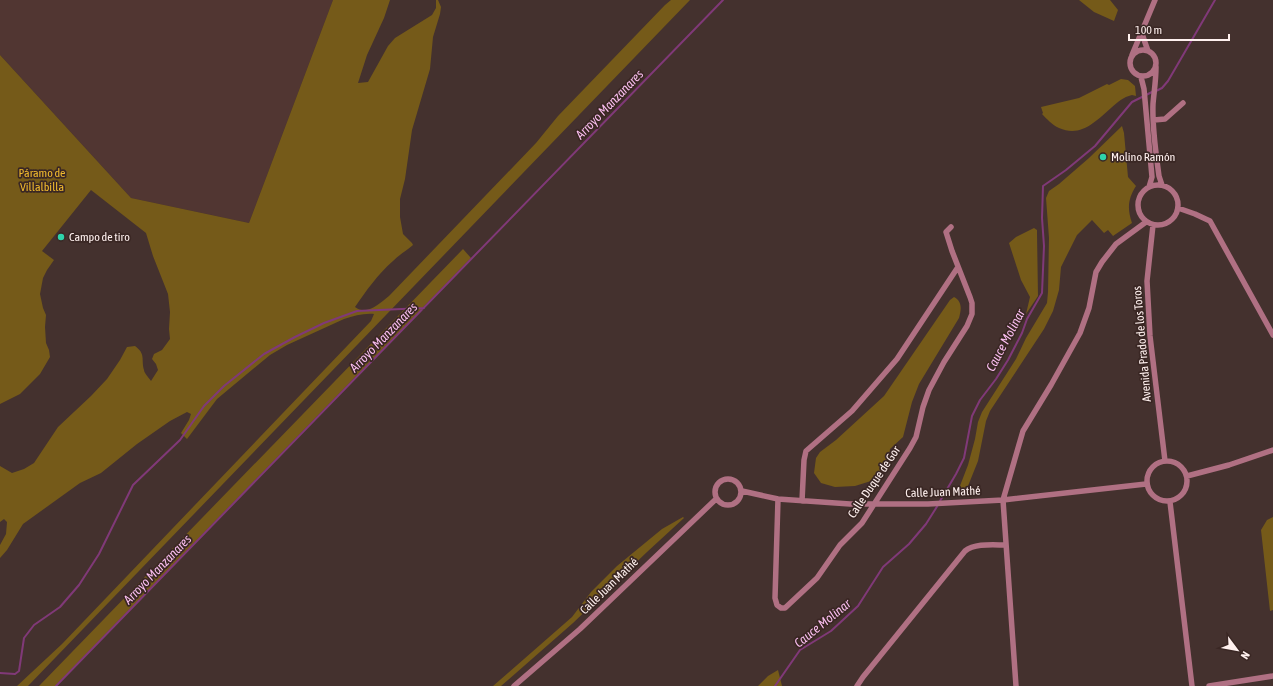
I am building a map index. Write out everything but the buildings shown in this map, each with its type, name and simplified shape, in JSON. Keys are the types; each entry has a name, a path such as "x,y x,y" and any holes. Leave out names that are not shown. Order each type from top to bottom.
{"street":[{"path":"1149,187 1152,177 1144,89 1140,77 1132,71 1130,59 1155,0"},
{"path":"1141,31 1148,51 1155,58 1156,84 1153,104 1159,176 1162,185"},
{"path":"1130,59 1140,50 1148,51"},
{"path":"1140,77 1150,74 1156,67"},
{"path":"1154,120 1165,119 1183,103"},
{"path":"1162,185 1168,187 1176,196 1178,208 1172,220 1160,226 1146,222 1141,217 1138,205 1142,193 1149,187 1162,185"},
{"path":"1178,208 1208,219 1273,335"},
{"path":"1016,686 1003,500 1022,431 1051,385 1080,333 1085,319 1096,272 1116,244 1146,222"},
{"name":"Avenida Prado de los Toros","path":"1154,225 1147,281 1150,336 1165,461"},
{"name":"Calle Duque de Gor","path":"778,499 775,598 777,605 781,608 785,608 817,578 840,545 862,523 916,437 923,407 929,390 944,362 970,320 972,314 972,304 946,232 951,227"},
{"path":"802,500 804,460 806,451 852,411 897,360 958,267"},
{"path":"1187,476 1229,465 1273,450"},
{"path":"1165,461 1176,463 1185,471 1187,476 1187,486 1182,494 1170,502 1157,500 1148,491 1146,478 1153,466 1159,462 1165,461"},
{"path":"722,480 735,480 742,491 739,499 732,505 723,505 716,499 716,486 722,480"},
{"name":"Calle Juan Mathé","path":"742,491 778,499 874,504 952,504 1003,500 1146,484"},
{"name":"Calle Juan Mathé","path":"514,686 580,629 716,499"},
{"path":"1170,502 1192,686"},
{"path":"857,686 965,551 975,547 1006,545"},
{"path":"1209,686 1273,676"}],"shaded area":[{"path":"0,0 333,0 249,223 131,198 0,55"}],"green space":[{"name":"Páramo de Villalbilla","path":"333,0 390,0 384,18 367,55 358,83 368,82 388,46 395,38 432,15 436,8 436,0 438,0 441,7 433,37 430,69 412,130 405,179 400,199 400,217 403,234 413,245 377,277 355,307 368,310 389,296 536,143 558,116 665,5 671,0 690,0 28,686 17,686 62,644 371,321 374,314 363,314 344,319 287,345 270,355 217,399 187,439 181,433 191,414 187,412 170,421 137,444 101,473 80,483 23,524 7,550 0,558 0,545 6,534 7,522 4,519 0,522 0,466 12,473 24,469 34,463 58,427 107,379 127,347 135,346 141,352 144,371 151,381 158,370 152,359 154,354 162,350 170,339 170,312 168,294 153,256 146,233 91,190 42,251 54,260 43,278 40,294 46,315 46,343 50,357 40,374 20,394 0,404 0,55 131,198 249,223"},
{"path":"1079,0 1110,0 1118,10 1114,21 1094,12"},
{"path":"1121,79 1128,80 1135,86 1136,96 1132,95 1123,98 1088,127 1074,131 1067,131 1052,124 1042,114 1041,107 1079,98 1107,84 1109,85"},
{"path":"1122,126 1128,177 1136,186 1131,195 1129,204 1129,213 1132,223 1113,236 1108,230 1104,233 1092,220 1077,235 1061,267 1059,290 1053,311 1044,329 990,411 986,421 978,461 966,491 958,491 968,465 978,422 982,412 1016,359 1026,338 1047,303 1049,238 1046,198 1049,191 1089,158"},
{"path":"1034,228 1037,230 1038,296 1026,314 1030,297 1021,280 1009,243 1016,237"},
{"path":"463,249 471,258 55,686 39,686"},
{"path":"954,297 960,304 961,309 959,318 919,384 912,402 903,437 890,449 888,461 882,474 871,481 855,486 835,487 821,483 814,473 816,458 820,452 836,440 884,396 950,300"},
{"path":"683,517 684,518 573,623 501,686 493,686 572,617 591,592 617,566 662,529"},
{"path":"1273,517 1273,610 1270,611 1261,530 1267,520"},
{"path":"778,670 782,686 758,686 768,676"}],"waterway":[{"name":"Arroyo Manzanares","path":"56,686 723,0"},
{"name":"Cauce Molinar","path":"1156,91 1162,88 1168,81 1215,0"},
{"name":"Cauce Molinar","path":"940,501 964,458 972,416 980,400 1008,360 1022,333 1027,319 1042,293 1044,246 1042,218 1043,186 1066,170 1095,146 1132,102 1152,92"},
{"path":"0,673 15,674 19,671 24,638 34,625 60,607 79,585 99,554 133,485 180,440 204,406 224,386 264,354 324,323 357,311 424,308"},
{"name":"Cauce Molinar","path":"775,686 800,650 831,631 858,606 883,567 909,544 926,524 938,505"}],"place":[{"name":"Molino Ramón","path":"1103,157"},
{"name":"Campo de tiro","path":"61,237"}]}
